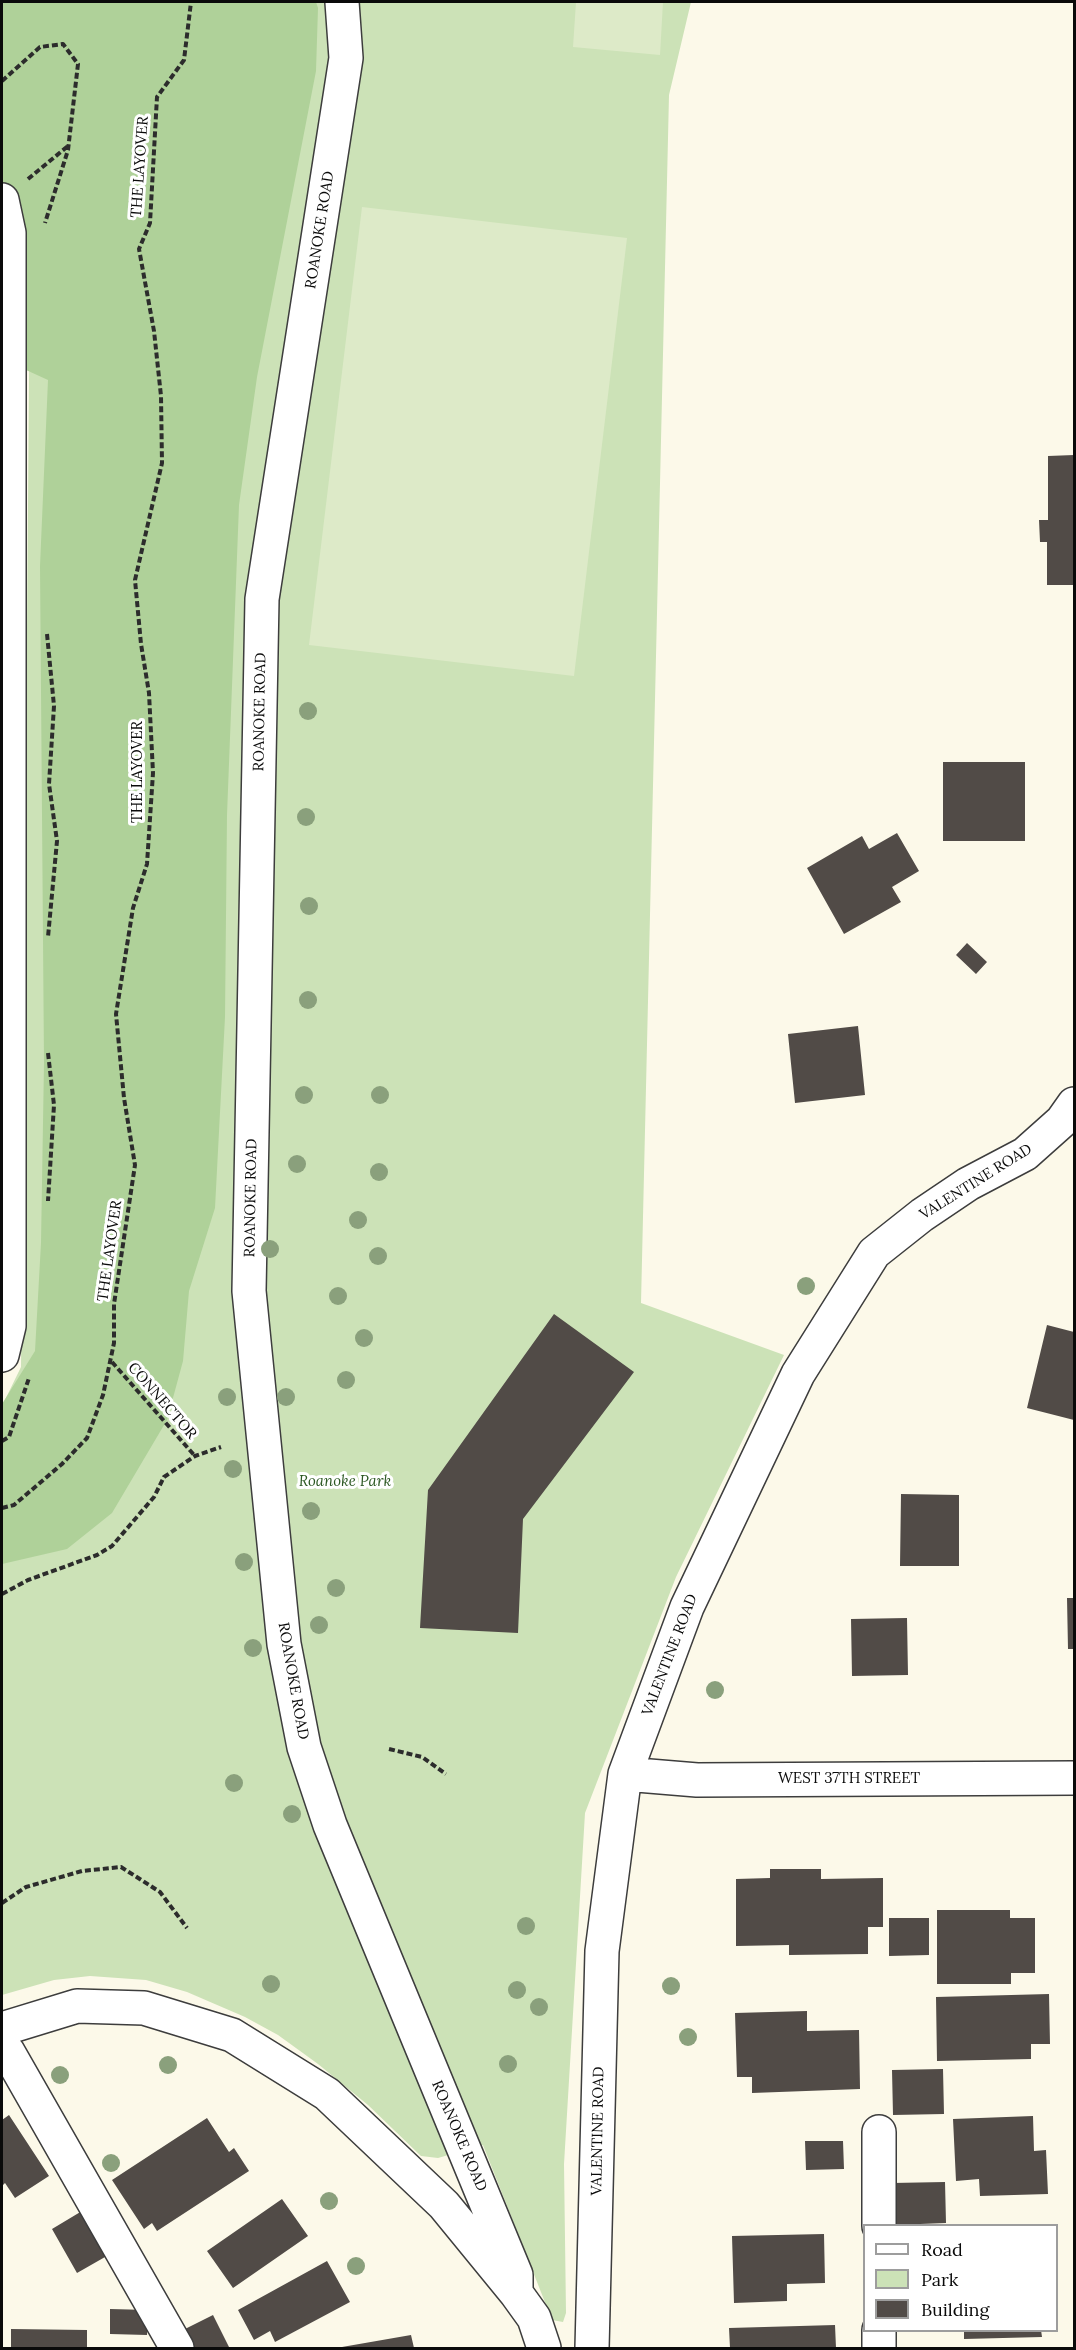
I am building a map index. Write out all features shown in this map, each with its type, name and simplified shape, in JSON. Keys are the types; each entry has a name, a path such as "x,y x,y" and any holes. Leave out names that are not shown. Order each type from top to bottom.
{"street":[{"name":"ROANOKE ROAD","path":"342,2 346,58 262,599 249,1291 284,1644 304,1747 330,1826 516,2275 516,2292 534,2318 544,2349"},
{"path":"2,200 9,233 10,300 6,1092 9,1326 2,1355"},
{"name":"VALENTINE ROAD","path":"592,2349 602,1952 625,1774 687,1607 798,1374 874,1253 922,1215 968,1184 1025,1154 1062,1121 1074,1104"},
{"name":"WEST 37TH STREET","path":"625,1774 698,1780 1074,1778"},
{"path":"2,2029 77,2006 144,2008 232,2036 327,2094 444,2205 516,2292"},
{"path":"2,2045 177,2349"},
{"path":"879,2132 879,2224"},
{"path":"879,2332 879,2349"}],"path":[{"name":"THE LAYOVER","path":"2,1509 14,1505 62,1464 87,1438 103,1395 112,1361 114,1304 135,1165 124,1098 116,1014 134,908 147,864 153,773 149,693 141,644 135,580 162,463 161,396 154,330 139,249 150,223 157,97 184,60 191,2"},
{"path":"2,81 40,47 63,44 78,64"},
{"path":"26,180 68,146"},
{"name":"CONNECTOR","path":"112,1361 195,1456"},
{"path":"2,1594 28,1580 97,1555 112,1546 154,1497 164,1477 195,1456 221,1447"},
{"path":"389,1749 422,1757 446,1774"},
{"path":"2,1903 26,1887 82,1871 121,1868 160,1892 187,1928"}],"green space":[{"name":"Roanoke Park","path":"2,2 691,2 669,95 641,1303 784,1355 676,1577 585,1813 564,2164 566,2313 563,2322 552,2320 483,2145 438,2158 421,2156 368,2105 278,2035 245,2017 187,1992 146,1980 90,1976 54,1980 2,1995 2,1406 21,1367 30,259"},
{"path":"2,2 316,2 318,8 316,71 257,377 239,505 227,815 225,1017 215,1208 189,1291 183,1361 167,1420 112,1513 67,1549 2,1564 2,1404 35,1351 41,1243 44,1063 40,566 48,380 2,359"},
{"path":"576,2 663,2 660,55 573,47"},
{"path":"362,207 627,238 574,676 309,645"}],"building":[{"path":"1074,455 1074,585 1047,585 1047,542 1040,542 1039,520 1048,520 1048,456"},
{"path":"943,762 1025,762 1025,841 943,841"},
{"path":"897,833 919,871 892,887 901,902 844,934 807,868 862,836 869,849"},
{"path":"967,943 987,962 976,974 956,955"},
{"path":"858,1026 865,1095 795,1103 788,1034"},
{"path":"554,1314 634,1372 523,1519 518,1633 420,1628 428,1490"},
{"path":"1047,1325 1074,1332 1074,1420 1027,1408"},
{"path":"901,1494 959,1495 959,1566 900,1566"},
{"path":"1067,1598 1074,1598 1074,1649 1068,1649"},
{"path":"907,1618 908,1675 852,1676 851,1619"},
{"path":"770,1869 821,1869 821,1879 883,1878 883,1927 868,1927 868,1954 789,1955 789,1945 736,1946 736,1879 770,1878"},
{"path":"937,1910 1010,1910 1010,1918 1035,1918 1035,1973 1011,1973 1011,1984 937,1984"},
{"path":"889,1918 929,1918 929,1955 889,1956"},
{"path":"1049,1994 1050,2044 1031,2044 1031,2059 937,2061 936,1997"},
{"path":"807,2011 807,2031 859,2030 860,2089 752,2093 752,2077 737,2077 735,2013"},
{"path":"943,2069 944,2114 893,2115 892,2070"},
{"path":"9,2115 49,2176 15,2198 5,2183 2,2186 2,2120"},
{"path":"1033,2116 1034,2151 1046,2150 1048,2194 980,2196 979,2179 956,2181 953,2119"},
{"path":"207,2118 229,2152 234,2148 249,2171 157,2231 152,2223 144,2229 112,2180"},
{"path":"805,2141 843,2141 844,2169 806,2170"},
{"path":"945,2182 946,2223 894,2224 892,2183"},
{"path":"282,2199 308,2236 233,2288 207,2251"},
{"path":"87,2208 112,2253 77,2273 52,2229"},
{"path":"824,2234 825,2283 787,2284 787,2301 734,2303 732,2236"},
{"path":"327,2261 350,2302 275,2342 270,2331 254,2340 238,2310"},
{"path":"110,2309 148,2310 147,2335 110,2334"},
{"path":"213,2315 229,2347 193,2348 183,2330"},
{"path":"835,2325 836,2348 730,2348 729,2328"},
{"path":"11,2329 87,2330 87,2348 11,2348"},
{"path":"964,2332 1041,2332 1042,2337 964,2339"},
{"path":"411,2335 414,2348 342,2348 342,2347"}]}
